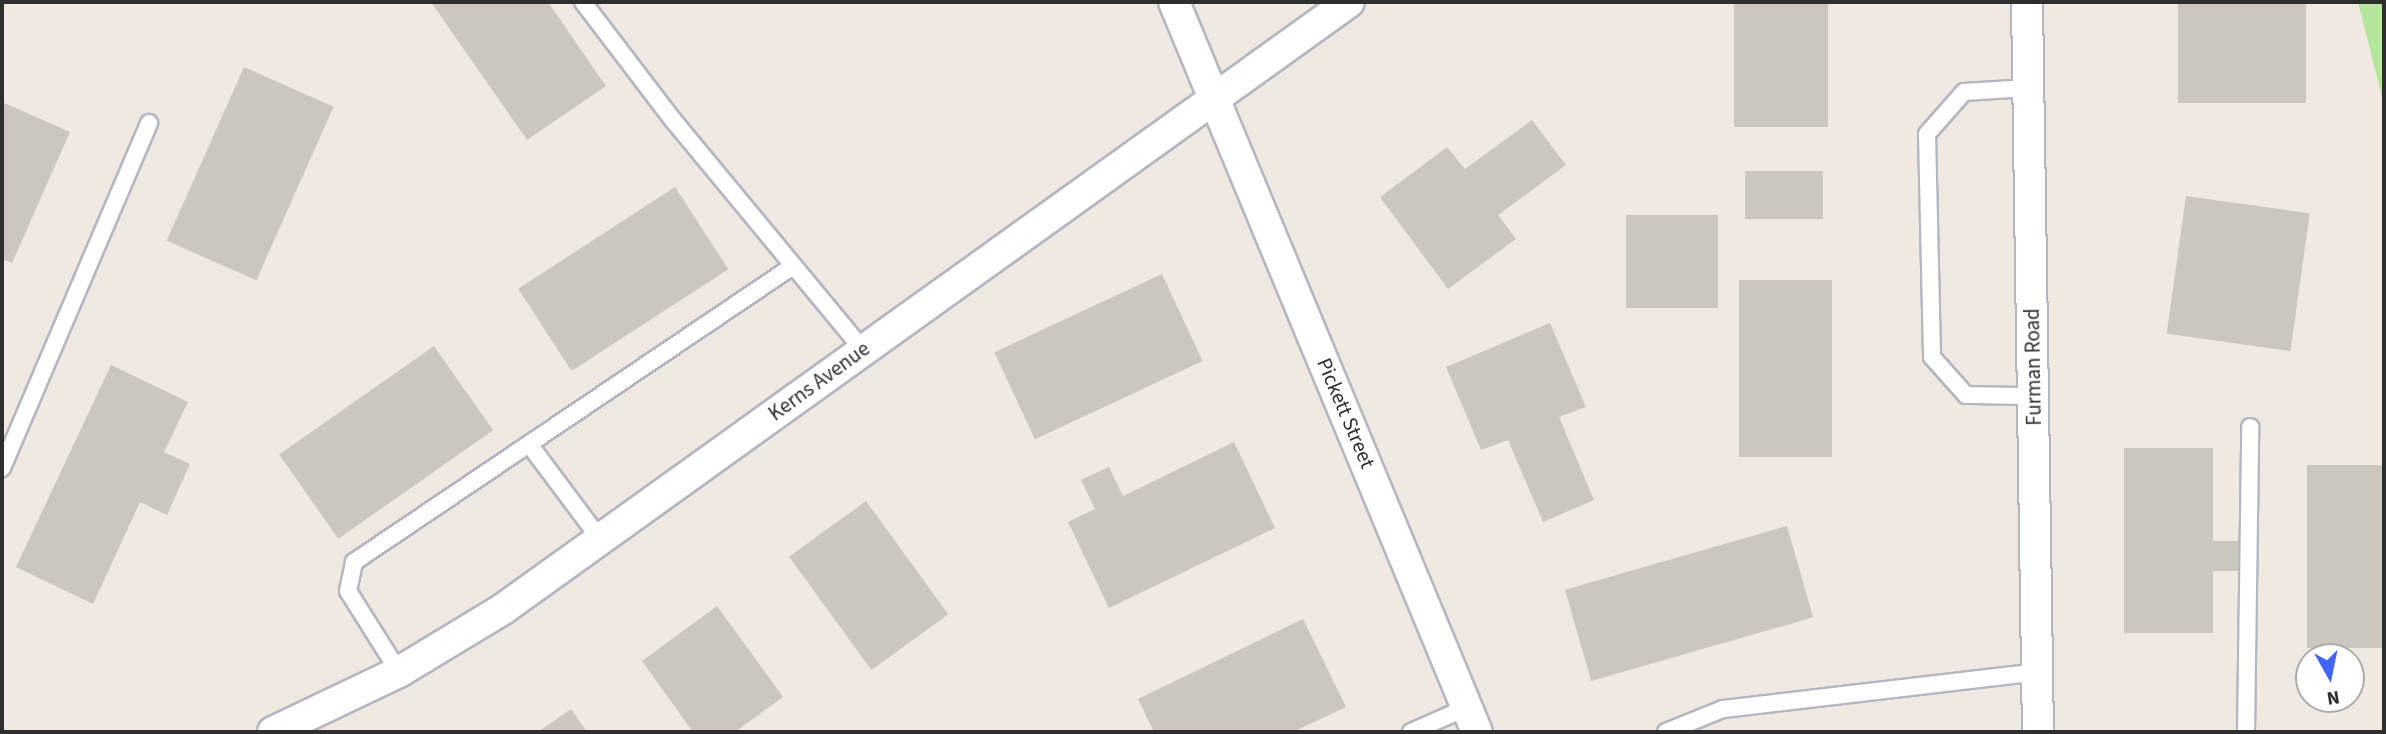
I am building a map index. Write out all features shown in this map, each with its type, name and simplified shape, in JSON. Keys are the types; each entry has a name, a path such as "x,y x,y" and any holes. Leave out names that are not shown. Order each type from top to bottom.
{"street":[{"name":"Pickett Street","path":"1174,2 1472,719"},
{"name":"Kerns Avenue","path":"273,732 399,672 503,609 1214,95 1349,2"},
{"name":"Furman Road","path":"2027,2 2038,732"}],"lane":[{"path":"583,2 863,350"},
{"path":"2028,88 1964,92 1927,134 1932,357 1966,395 2033,396"},
{"path":"2,468 149,123"},
{"path":"399,672 348,591 354,562 793,266"},
{"path":"2246,732 2250,427"},
{"path":"529,444 600,539"},
{"path":"1666,732 1723,709 2037,672"},
{"path":"1411,732 1472,719"}],"green space":[{"path":"2358,2 2384,2 2384,105"}],"building":[{"path":"431,2 548,2 606,86 527,140"},
{"path":"1734,2 1828,2 1828,127 1734,127"},
{"path":"2178,2 2306,2 2306,103 2178,103"},
{"path":"244,67 334,107 256,280 167,241"},
{"path":"2,102 70,132 12,263 2,259"},
{"path":"1532,120 1566,165 1498,215 1516,239 1448,289 1380,197 1447,147 1465,169"},
{"path":"1745,171 1823,171 1823,219 1745,219"},
{"path":"675,187 728,269 572,371 518,289"},
{"path":"2186,196 2310,213 2290,351 2167,334"},
{"path":"1626,215 1718,215 1718,308 1626,308"},
{"path":"1162,274 1203,361 1035,439 994,352"},
{"path":"1739,280 1832,280 1832,457 1739,457"},
{"path":"1550,323 1586,407 1559,417 1594,500 1543,522 1508,440 1481,450 1446,367"},
{"path":"434,346 493,430 338,539 279,454"},
{"path":"111,365 188,402 164,452 190,464 167,515 140,502 93,604 16,567"},
{"path":"1234,442 1275,528 1109,608 1068,522 1095,509 1081,480 1109,467 1123,496"},
{"path":"2124,448 2213,448 2213,541 2243,541 2242,571 2213,571 2213,633 2124,633"},
{"path":"2307,465 2384,465 2384,648 2365,648 2365,643 2307,643"},
{"path":"866,501 948,614 871,670 789,557"},
{"path":"1787,526 1813,617 1591,681 1565,590"},
{"path":"717,606 783,697 735,732 693,732 642,661"},
{"path":"1303,619 1346,707 1293,732 1154,732 1138,699"},
{"path":"571,709 587,732 538,732"}]}
